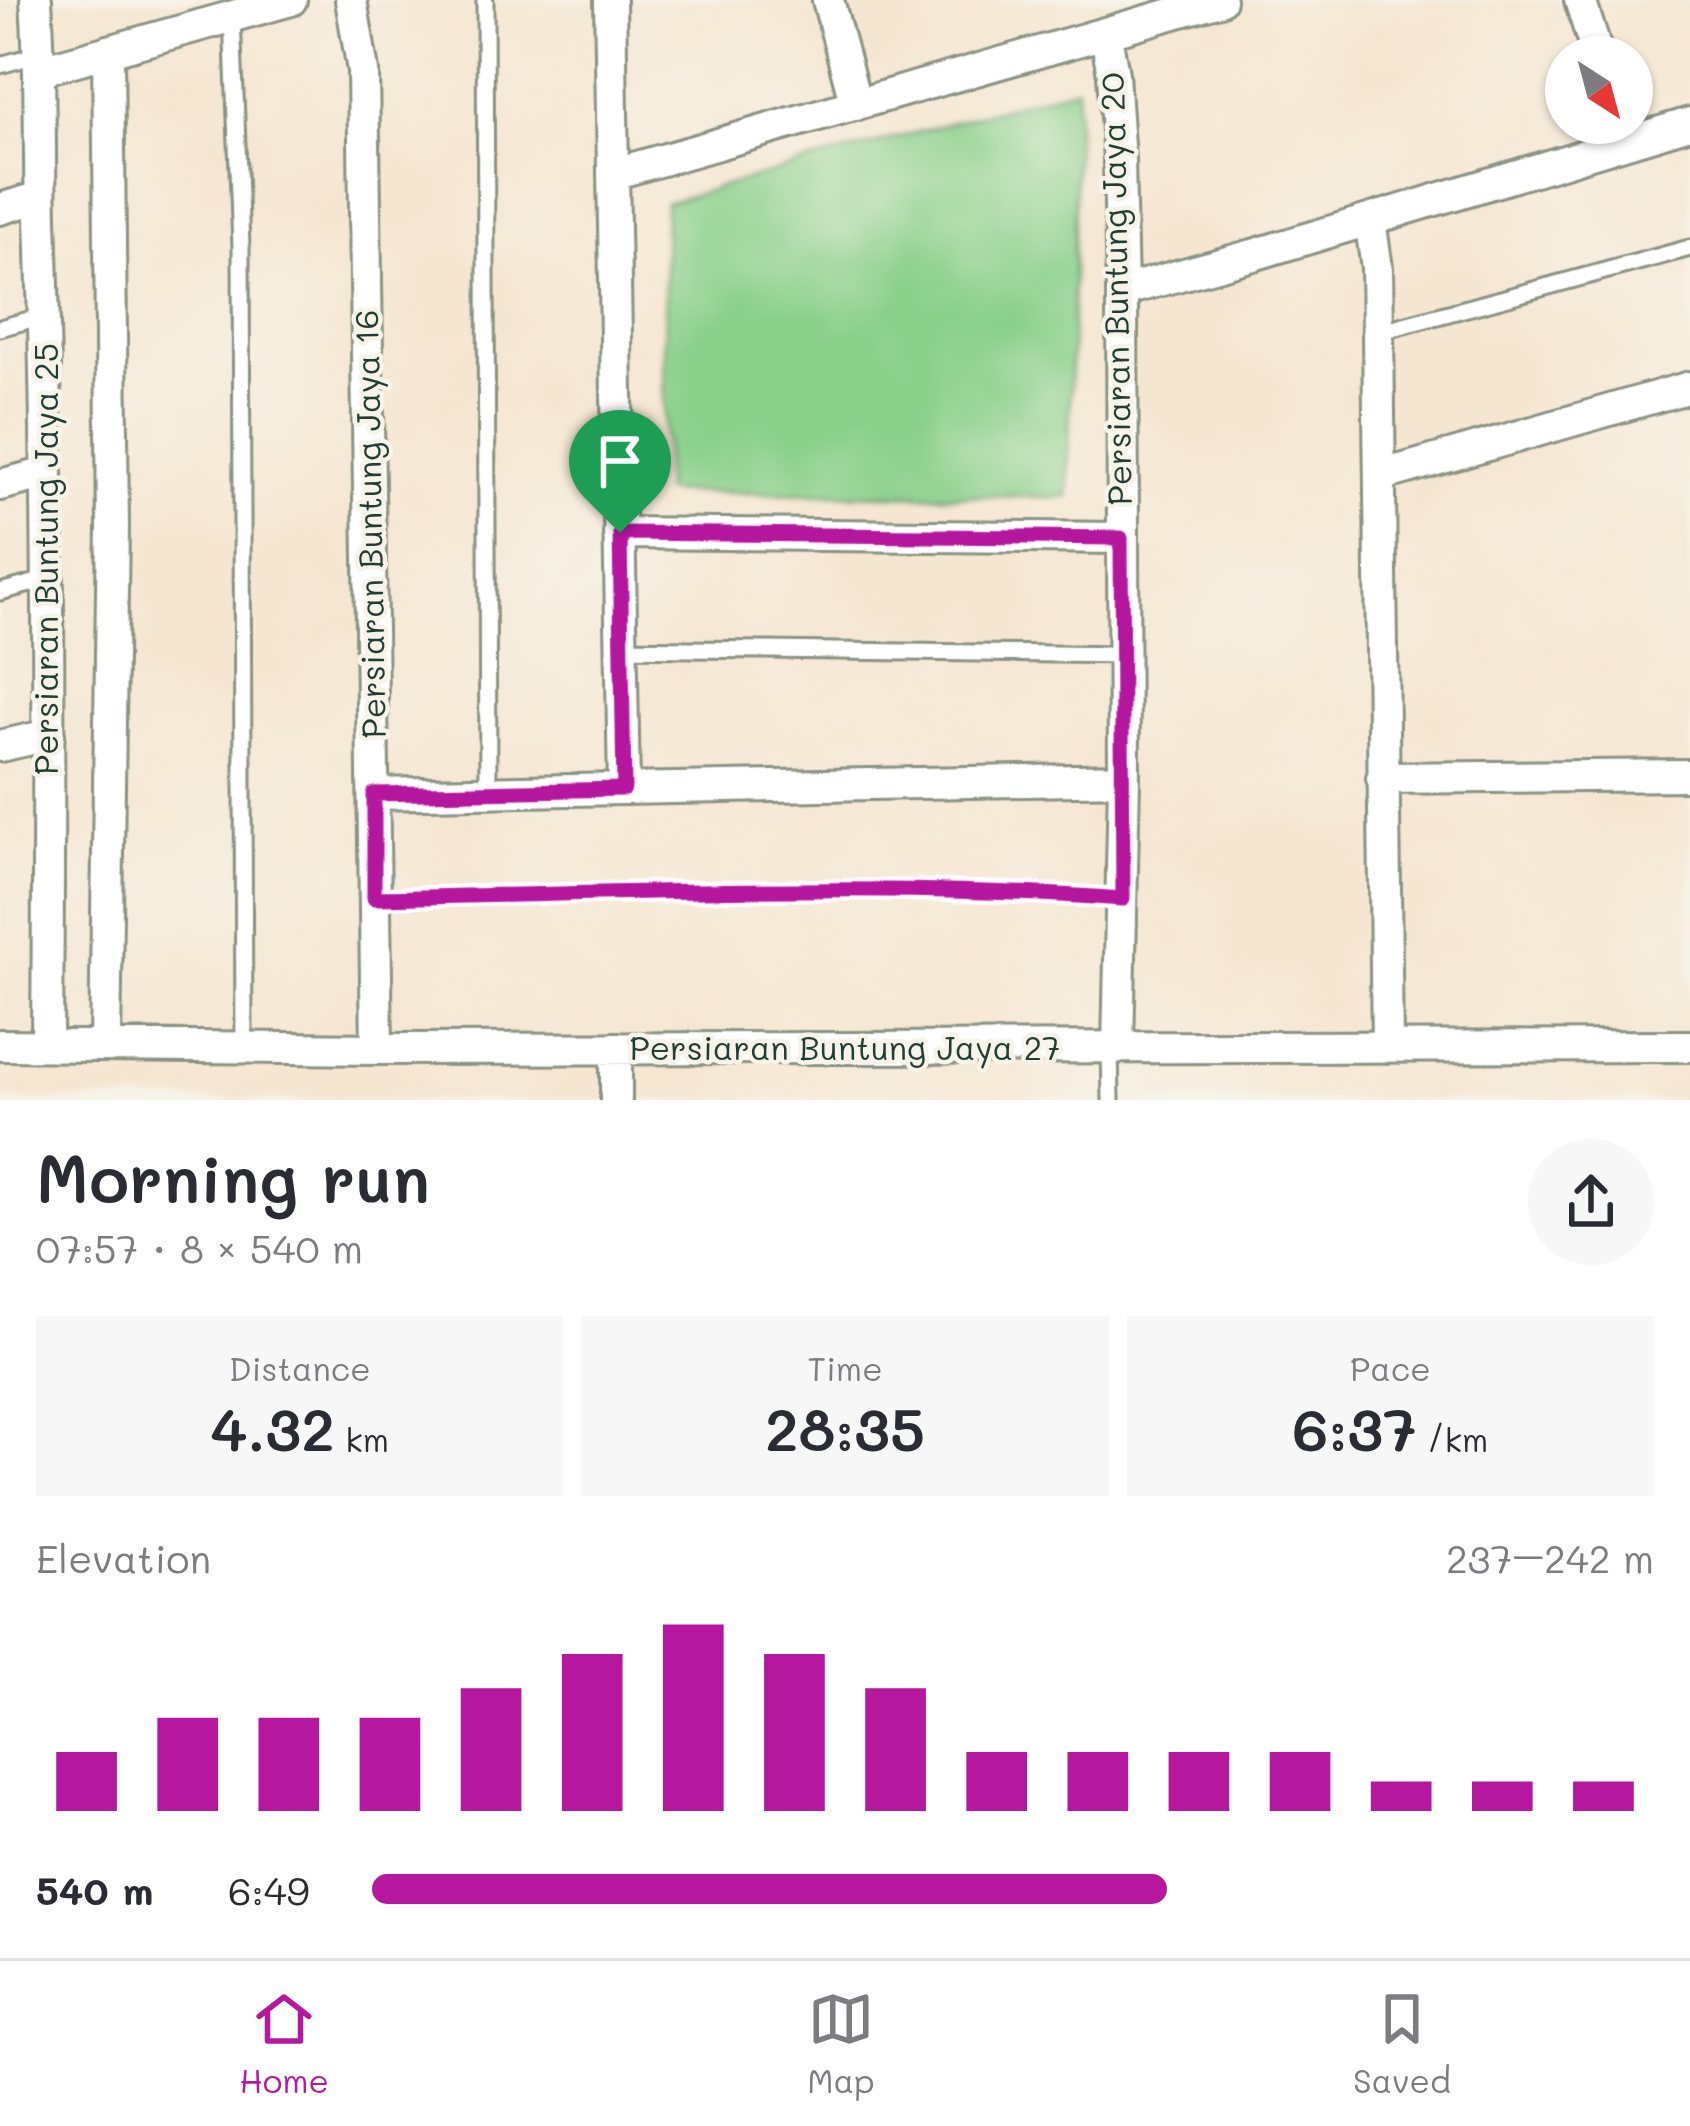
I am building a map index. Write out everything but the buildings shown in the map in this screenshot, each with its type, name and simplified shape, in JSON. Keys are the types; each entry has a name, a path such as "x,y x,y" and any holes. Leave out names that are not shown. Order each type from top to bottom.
{"street":[{"name":"Persiaran Buntung Jaya 25","path":"36,0 49,579 47,1046"},
{"path":"40,62 108,51 291,0"},
{"name":"Persiaran Buntung Jaya 16","path":"351,0 363,71 377,1049"},
{"path":"610,0 624,789"},
{"path":"828,0 856,105"},
{"path":"613,174 1220,0"},
{"path":"1580,0 1591,36"},
{"name":"Persiaran Buntung Jaya 20","path":"1106,34 1119,160 1122,291 1123,899 1114,1048"},
{"path":"105,1046 113,527 108,51"},
{"path":"1653,128 1690,123"},
{"path":"1122,291 1370,220 1587,144"},
{"path":"0,209 40,197"},
{"path":"1370,220 1377,268 1387,1047"},
{"path":"1380,476 1690,387"},
{"path":"0,485 47,473"},
{"path":"620,533 1121,538"},
{"path":"0,746 49,735"},
{"path":"1382,778 1690,776"},
{"path":"374,794 1124,778"},
{"name":"Persiaran Buntung Jaya 27","path":"0,1046 1690,1046"},
{"path":"616,1048 616,1100"}],"lane":[{"path":"485,0 488,792"},
{"path":"232,16 241,271 244,1048"},
{"path":"0,65 40,62"},
{"path":"1378,332 1690,248"},
{"path":"0,328 44,316"},
{"path":"0,592 49,579"},
{"path":"622,648 1123,655"},
{"path":"374,898 881,890 1123,899"},
{"name":"Persiaran Buntung Jaya 20","path":"1111,1100 1114,1048"}],"green space":[{"path":"1077,87 1068,497 664,492 665,203"}],"route":[{"path":"620,533 1121,538 1123,899 881,890 374,898 374,794 624,789 620,533"}]}
